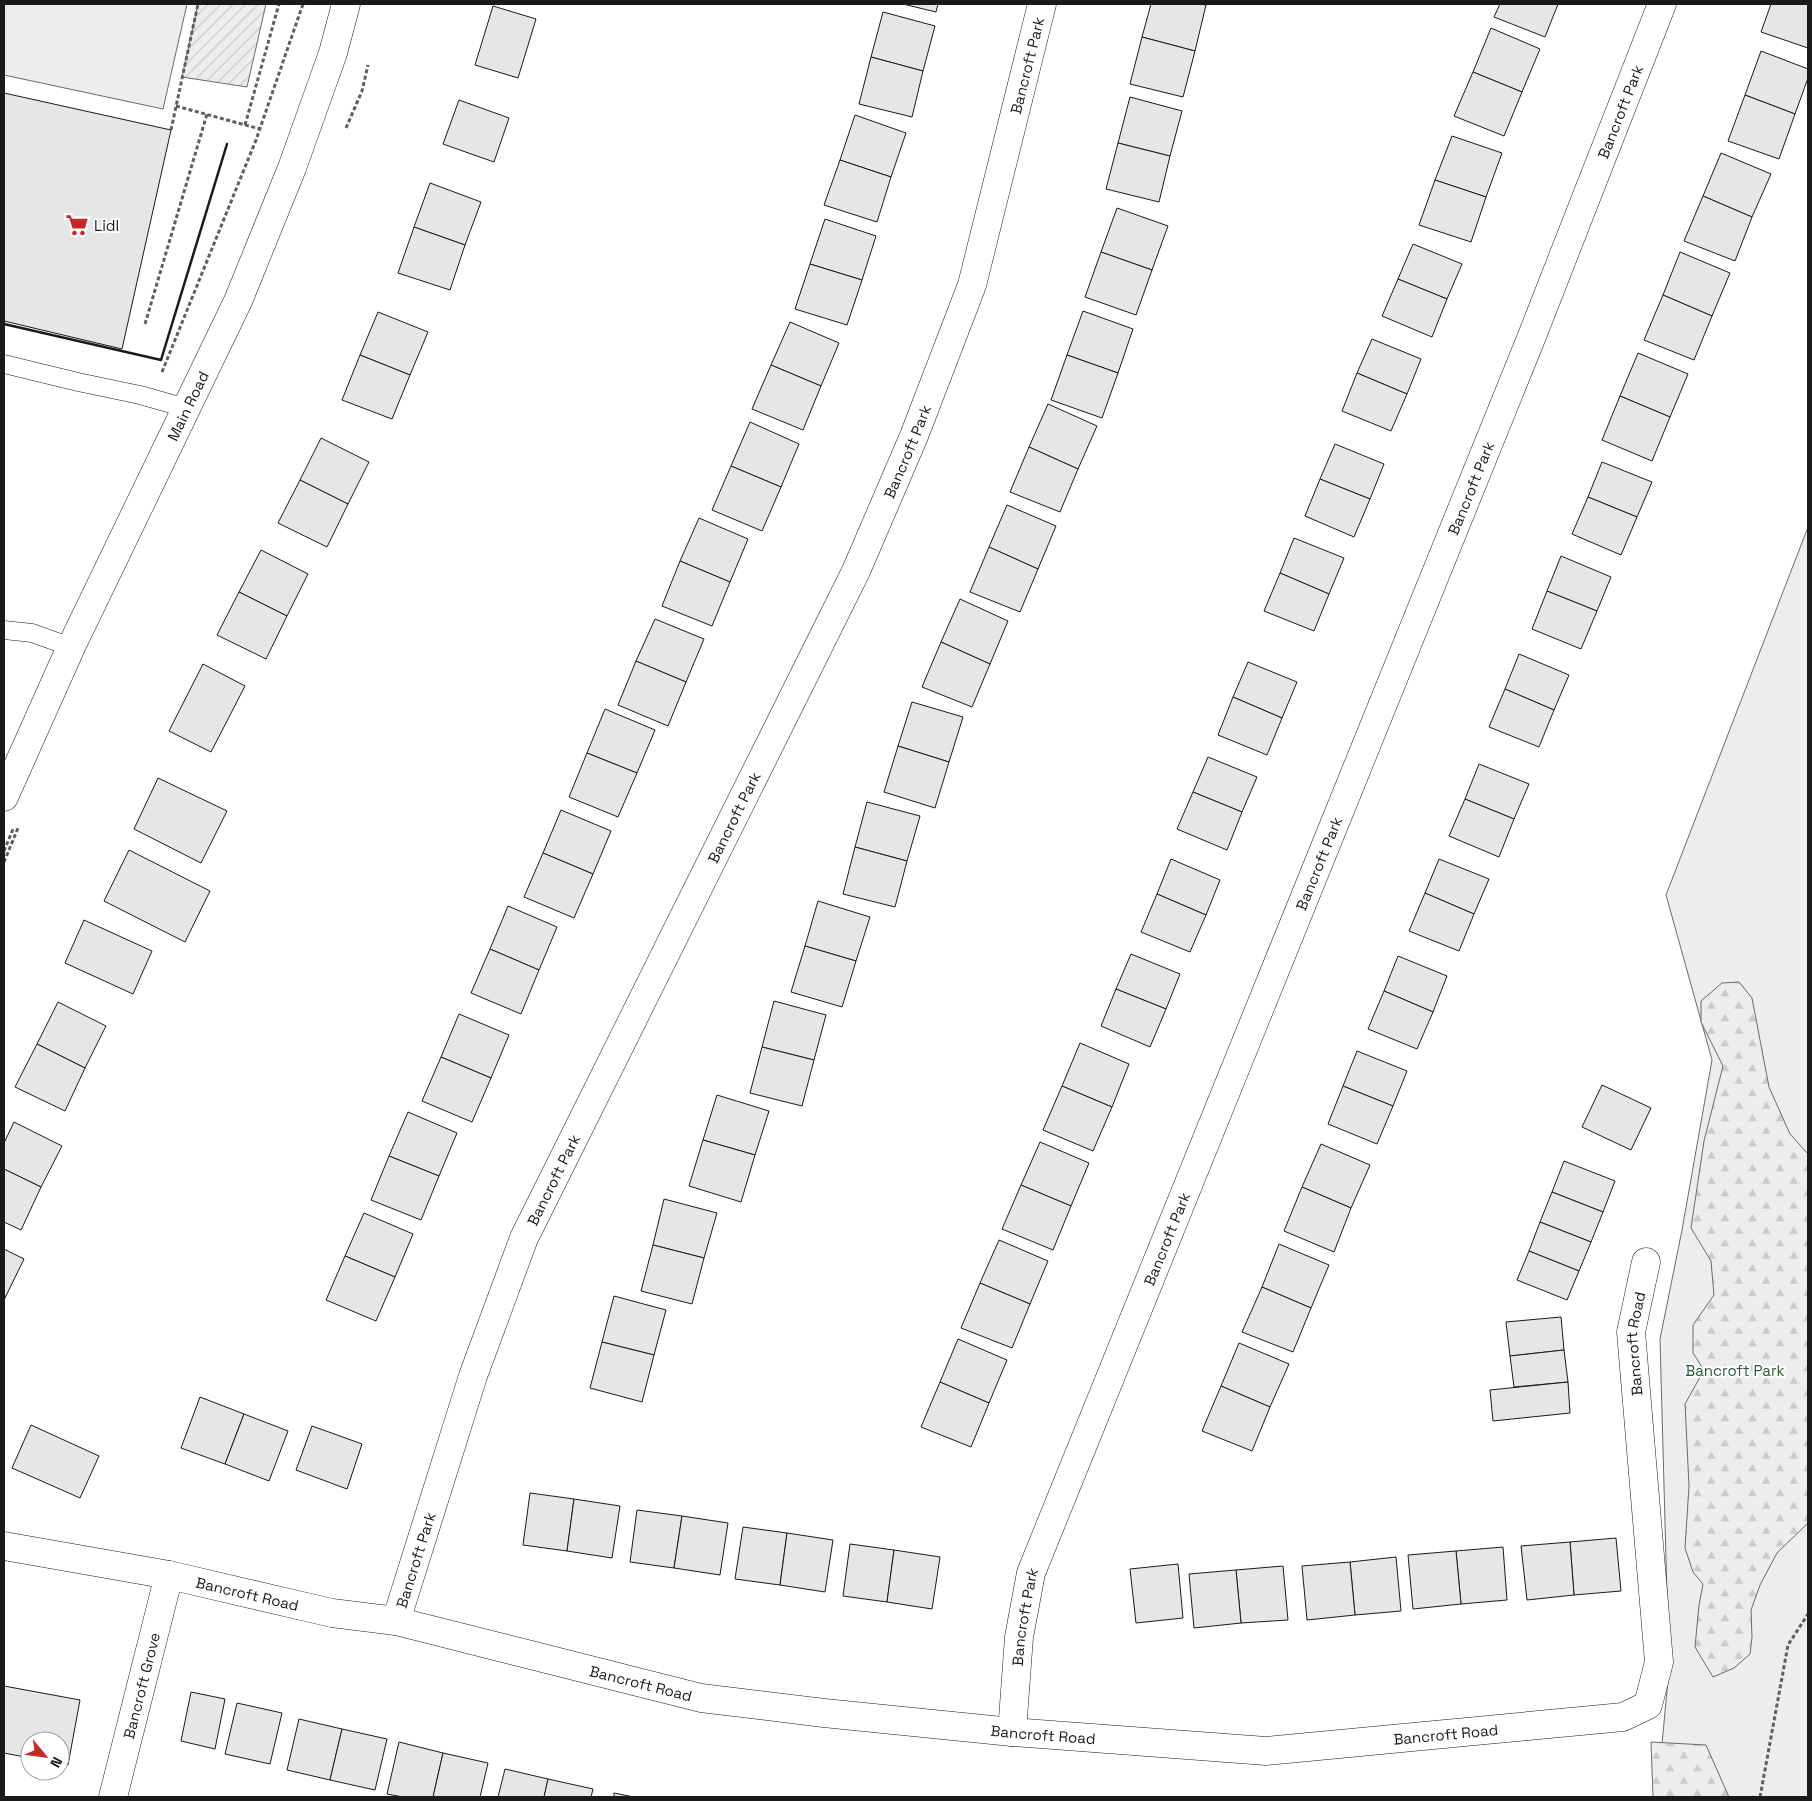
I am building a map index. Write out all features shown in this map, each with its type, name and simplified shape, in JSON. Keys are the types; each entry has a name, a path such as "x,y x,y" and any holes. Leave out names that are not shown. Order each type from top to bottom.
{"street":[{"name":"Main Road","path":"4,797 70,647 238,301 292,168 333,53 346,4"},
{"name":"Bancroft Park","path":"396,1621 473,1376 524,1238 856,571 914,436 972,285 1042,4"},
{"name":"Bancroft Park","path":"1012,1732 1019,1637 1031,1573 1530,341 1662,4"},
{"name":"Bancroft Road","path":"4,1546 169,1575 332,1613 396,1621 701,1698 1012,1732 1266,1751 1623,1717 1648,1705 1659,1662 1631,1332 1646,1262"},
{"name":"Bancroft Grove","path":"113,1797 169,1575"}],"lane":[{"path":"4,364 152,398 186,408"},
{"path":"4,630 32,633 70,647"}],"path":[{"path":"171,130 198,4"},
{"path":"245,125 279,4"},
{"path":"152,398 260,129 303,4"},
{"path":"176,106 260,129"},
{"path":"145,324 207,114"},
{"path":"1760,1797 1788,1645 1808,1614"}],"shaded area":[{"path":"4,4 187,4 163,109 4,75"},
{"name":"Bancroft Park","path":"1808,527 1808,1797 1660,1797 1662,1744 1669,1669 1660,1339 1682,1230 1712,1060 1666,895"}],"green space":[{"path":"198,4 266,4 247,87 182,77"},
{"path":"1739,982 1752,998 1769,1087 1790,1134 1808,1154 1808,1523 1777,1553 1760,1585 1751,1610 1752,1637 1750,1654 1734,1668 1713,1677 1695,1647 1703,1584 1693,1572 1685,1548 1689,1486 1685,1404 1704,1370 1693,1353 1693,1325 1714,1295 1711,1261 1691,1228 1704,1141 1723,1066 1701,1022 1701,1001 1722,983"},
{"path":"1651,1742 1706,1745 1729,1797 1653,1797"}],"building":[{"path":"903,4 938,4 936,12"},
{"path":"1151,4 1206,5 1195,51 1142,37"},
{"path":"1500,4 1558,4 1545,37 1494,17"},
{"path":"1771,4 1808,4 1808,48 1761,32"},
{"path":"493,6 536,19 518,78 475,65"},
{"path":"883,12 935,26 923,71 871,57"},
{"path":"1491,28 1540,49 1522,92 1473,72"},
{"path":"1142,37 1195,51 1183,97 1130,84"},
{"path":"1761,51 1808,69 1808,78 1795,114 1745,95"},
{"path":"871,57 923,71 912,117 859,104"},
{"path":"1473,72 1522,92 1504,136 1454,116"},
{"name":"Lidl","path":"4,93 171,130 122,349 4,321"},
{"path":"1745,95 1795,114 1779,159 1728,141"},
{"path":"1130,97 1182,111 1170,156 1118,143"},
{"path":"459,100 509,118 494,162 443,144"},
{"path":"855,115 906,133 891,177 840,160"},
{"path":"1452,136 1502,153 1486,197 1435,180"},
{"path":"1118,143 1170,156 1159,202 1106,189"},
{"path":"1721,153 1771,174 1752,217 1703,196"},
{"path":"840,160 891,177 877,222 824,205"},
{"path":"1435,180 1486,197 1471,242 1419,225"},
{"path":"430,183 481,202 465,245 414,227"},
{"path":"1703,196 1752,217 1735,261 1684,241"},
{"path":"1117,208 1168,226 1152,270 1101,252"},
{"path":"825,219 876,236 862,280 810,264"},
{"path":"414,227 465,245 450,290 398,273"},
{"path":"1413,244 1462,264 1447,299 1398,279"},
{"path":"1101,252 1152,270 1136,315 1085,297"},
{"path":"1680,252 1730,273 1712,316 1663,295"},
{"path":"810,264 862,280 847,325 795,309"},
{"path":"1398,279 1447,299 1432,337 1382,316"},
{"path":"1663,295 1712,316 1694,360 1644,340"},
{"path":"1083,311 1133,329 1118,373 1067,355"},
{"path":"378,312 428,332 410,375 360,355"},
{"path":"790,322 839,343 821,386 771,365"},
{"path":"1372,339 1421,359 1407,394 1357,373"},
{"path":"1638,353 1688,374 1670,417 1620,396"},
{"path":"360,355 410,375 392,419 342,400"},
{"path":"1067,355 1118,373 1102,418 1051,400"},
{"path":"771,365 821,386 803,430 752,409"},
{"path":"1357,373 1407,394 1391,431 1342,411"},
{"path":"1620,396 1670,417 1652,461 1602,440"},
{"path":"1048,404 1097,426 1078,469 1029,447"},
{"path":"750,422 799,444 781,487 731,466"},
{"path":"321,438 369,462 348,504 300,480"},
{"path":"1335,444 1384,464 1370,499 1320,479"},
{"path":"1029,447 1078,469 1060,512 1010,492"},
{"path":"1602,462 1652,482 1637,517 1588,497"},
{"path":"731,466 781,487 762,531 712,510"},
{"path":"1320,479 1370,499 1354,537 1305,516"},
{"path":"300,480 348,504 327,547 278,523"},
{"path":"1588,497 1637,517 1621,555 1572,534"},
{"path":"1007,505 1056,526 1038,569 989,547"},
{"path":"699,518 748,539 730,582 680,561"},
{"path":"1294,538 1344,558 1329,594 1280,573"},
{"path":"989,547 1038,569 1020,612 970,592"},
{"path":"261,550 308,574 287,616 239,592"},
{"path":"1561,556 1611,577 1597,611 1547,591"},
{"path":"680,561 730,582 712,626 662,606"},
{"path":"1280,573 1329,594 1314,631 1264,611"},
{"path":"1547,591 1597,611 1581,649 1532,629"},
{"path":"239,592 287,616 266,659 217,635"},
{"path":"960,599 1008,621 990,664 941,642"},
{"path":"655,619 704,639 686,682 636,661"},
{"path":"941,642 990,664 972,707 922,687"},
{"path":"1519,654 1569,675 1554,710 1505,689"},
{"path":"636,661 686,682 668,726 618,705"},
{"path":"1248,662 1297,682 1282,718 1233,697"},
{"path":"203,664 245,686 211,752 169,731"},
{"path":"1505,689 1554,710 1539,747 1489,727"},
{"path":"1233,697 1282,718 1267,755 1218,735"},
{"path":"912,702 963,717 949,762 898,746"},
{"path":"605,709 655,730 637,773 587,753"},
{"path":"898,746 949,762 935,808 884,792"},
{"path":"587,753 637,773 618,817 569,797"},
{"path":"1208,757 1257,777 1242,812 1193,792"},
{"path":"1479,764 1529,784 1514,819 1465,799"},
{"path":"158,778 227,811 201,863 134,829"},
{"path":"1193,792 1242,812 1227,850 1177,829"},
{"path":"1465,799 1514,819 1499,857 1449,836"},
{"path":"867,802 920,816 907,861 855,847"},
{"path":"561,810 611,831 593,874 543,853"},
{"path":"855,847 907,861 895,907 843,894"},
{"path":"129,850 210,891 185,942 104,901"},
{"path":"543,853 593,874 574,918 524,897"},
{"path":"1171,859 1220,880 1206,915 1157,894"},
{"path":"1439,859 1489,879 1474,914 1425,893"},
{"path":"1425,893 1474,914 1459,951 1409,931"},
{"path":"1157,894 1206,915 1190,952 1141,932"},
{"path":"818,901 870,917 856,961 805,946"},
{"path":"508,906 557,927 539,970 490,949"},
{"path":"84,920 152,951 133,994 65,963"},
{"path":"805,946 856,961 842,1007 791,992"},
{"path":"490,949 539,970 521,1014 471,993"},
{"path":"1131,954 1180,974 1166,1009 1116,989"},
{"path":"1398,956 1447,976 1433,1012 1384,991"},
{"path":"1116,989 1166,1009 1150,1047 1101,1026"},
{"path":"1384,991 1433,1012 1417,1049 1368,1029"},
{"path":"774,1001 826,1015 814,1060 762,1047"},
{"path":"58,1002 106,1026 85,1068 37,1044"},
{"path":"459,1014 509,1035 491,1078 441,1057"},
{"path":"1080,1043 1129,1064 1112,1107 1062,1086"},
{"path":"37,1044 85,1068 65,1111 15,1087"},
{"path":"762,1047 814,1060 802,1106 750,1093"},
{"path":"1357,1051 1407,1071 1393,1106 1343,1086"},
{"path":"441,1057 491,1078 472,1122 422,1101"},
{"path":"1602,1085 1651,1108 1631,1150 1582,1127"},
{"path":"1062,1086 1112,1107 1093,1151 1043,1130"},
{"path":"1343,1086 1393,1106 1377,1144 1328,1124"},
{"path":"717,1095 769,1111 755,1155 703,1140"},
{"path":"408,1112 457,1133 439,1176 389,1156"},
{"path":"14,1122 62,1146 41,1187 4,1169 4,1143"},
{"path":"703,1140 755,1155 741,1202 689,1186"},
{"path":"1040,1142 1089,1163 1071,1206 1021,1185"},
{"path":"1321,1144 1370,1165 1351,1208 1302,1187"},
{"path":"389,1156 439,1176 421,1220 371,1200"},
{"path":"1564,1161 1615,1181 1603,1212 1552,1192"},
{"path":"4,1169 41,1187 21,1230 4,1222"},
{"path":"1021,1185 1071,1206 1053,1250 1002,1229"},
{"path":"1302,1187 1351,1208 1334,1252 1284,1231"},
{"path":"1552,1192 1603,1212 1591,1242 1540,1222"},
{"path":"664,1199 717,1213 704,1258 653,1245"},
{"path":"364,1213 413,1234 395,1277 345,1256"},
{"path":"1540,1222 1591,1242 1579,1271 1529,1251"},
{"path":"999,1240 1048,1261 1030,1304 980,1283"},
{"path":"1279,1244 1329,1265 1311,1308 1262,1287"},
{"path":"653,1245 704,1258 692,1304 641,1291"},
{"path":"4,1249 24,1259 4,1300"},
{"path":"1529,1251 1579,1271 1567,1300 1517,1280"},
{"path":"345,1256 395,1277 376,1321 326,1300"},
{"path":"980,1283 1030,1304 1012,1348 961,1328"},
{"path":"1262,1287 1311,1308 1293,1352 1242,1332"},
{"path":"614,1296 666,1310 654,1355 602,1342"},
{"path":"1561,1317 1564,1350 1510,1356 1506,1322"},
{"path":"958,1339 1007,1360 989,1403 940,1382"},
{"path":"602,1342 654,1355 642,1402 590,1388"},
{"path":"1239,1343 1289,1364 1270,1407 1221,1386"},
{"path":"1564,1350 1568,1382 1514,1387 1510,1356"},
{"path":"940,1382 989,1403 971,1447 921,1427"},
{"path":"1568,1382 1570,1413 1493,1421 1490,1390"},
{"path":"1221,1386 1270,1407 1252,1451 1202,1431"},
{"path":"200,1397 244,1414 225,1464 181,1448"},
{"path":"244,1414 288,1431 269,1481 225,1464"},
{"path":"31,1425 99,1456 80,1498 12,1468"},
{"path":"312,1426 362,1444 347,1489 296,1470"},
{"path":"530,1493 574,1499 567,1551 523,1545"},
{"path":"574,1499 620,1506 612,1558 567,1551"},
{"path":"637,1510 682,1516 674,1568 630,1562"},
{"path":"682,1516 728,1523 720,1575 674,1568"},
{"path":"743,1527 787,1533 780,1585 735,1579"},
{"path":"787,1533 833,1540 825,1592 780,1585"},
{"path":"1616,1538 1621,1591 1574,1595 1570,1542"},
{"path":"1570,1542 1574,1595 1527,1600 1521,1546"},
{"path":"850,1544 894,1550 887,1602 843,1596"},
{"path":"1503,1547 1507,1600 1461,1604 1456,1551"},
{"path":"894,1550 940,1557 932,1609 887,1602"},
{"path":"1456,1551 1461,1604 1413,1609 1408,1555"},
{"path":"1396,1557 1401,1611 1355,1615 1350,1562"},
{"path":"1350,1562 1355,1615 1307,1620 1302,1566"},
{"path":"1178,1564 1183,1618 1136,1623 1130,1569"},
{"path":"1283,1566 1288,1620 1241,1623 1236,1570"},
{"path":"1236,1570 1241,1623 1194,1628 1189,1574"},
{"path":"4,1686 80,1700 70,1754 70,1731 20,1731 20,1756 4,1753"},
{"path":"191,1692 225,1699 215,1749 181,1741"},
{"path":"237,1703 282,1713 270,1764 225,1754"},
{"path":"299,1719 342,1729 330,1780 287,1770"},
{"path":"342,1729 387,1739 375,1790 330,1780"},
{"path":"399,1742 443,1753 433,1797 403,1797 387,1794"},
{"path":"443,1753 488,1763 480,1797 433,1797"},
{"path":"505,1769 548,1779 544,1797 498,1797"},
{"path":"548,1779 593,1789 591,1797 544,1797"},
{"path":"614,1793 634,1797 614,1797"}],"wall":[{"path":"4,324 161,360 227,144"}],"place":[{"name":"Lidl","path":"77,225"}]}
